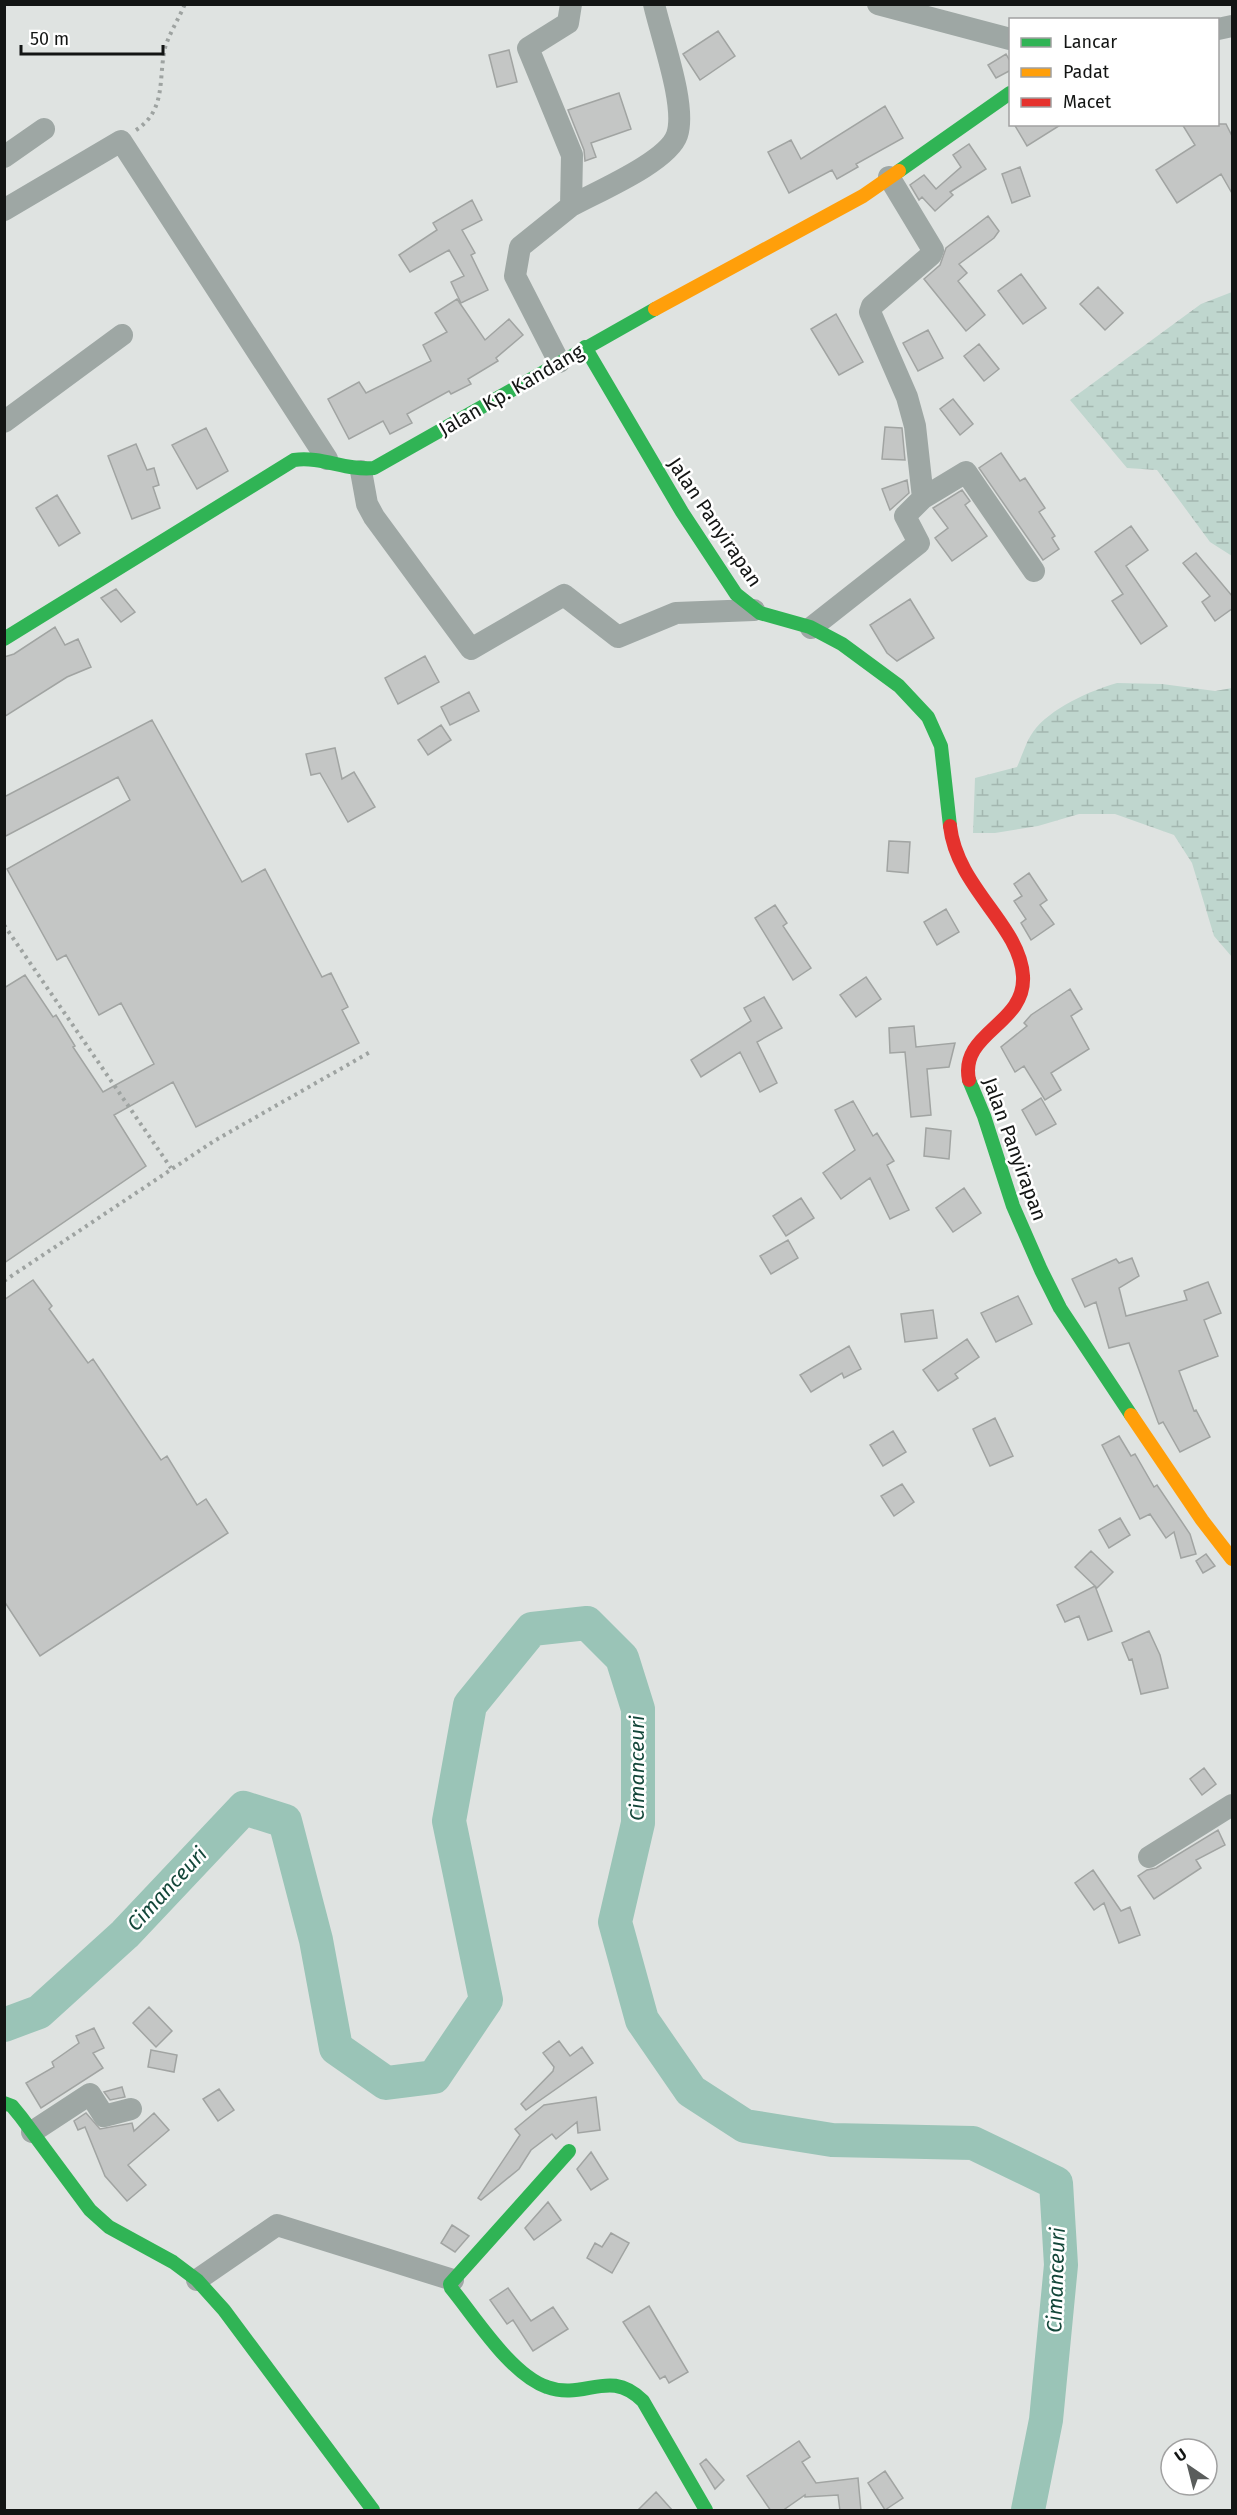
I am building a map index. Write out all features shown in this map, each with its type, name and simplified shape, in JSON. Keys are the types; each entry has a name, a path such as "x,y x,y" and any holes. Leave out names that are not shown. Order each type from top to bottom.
{"street":[{"path":"571,4 568,22 528,48 572,156 571,206"},
{"path":"559,362 515,276 520,248 571,206 663,154 677,136 681,111 654,4"},
{"path":"878,4 931,12 1009,38"},
{"name":"Jalan Kp. Kandang","path":"361,471 374,468 585,347 863,196 1009,94"},
{"path":"4,156 44,129"},
{"path":"4,210 121,141 327,459"},
{"path":"889,177 933,250 931,255 872,306 870,312 907,397 915,426 923,498"},
{"path":"4,422 122,335"},
{"name":"Jalan Panyirapan","path":"585,347 662,480 736,595 754,610 812,628 863,658 912,697 935,727 947,770 953,844 960,865 975,892 1016,951 1023,971 1023,985 1013,1007 989,1034 974,1045 968,1058 968,1073 973,1093 983,1113 1013,1208 1043,1277 1060,1308 1202,1520 1233,1559"},
{"path":"4,639 294,460 308,456 327,459 361,471 367,504 374,517 471,649 564,595 618,637 676,613 754,610"},
{"path":"812,628 918,546 919,540 905,516 923,498 966,472 1034,571"},
{"path":"1149,1857 1233,1805"},
{"path":"32,2132 90,2094 104,2116 131,2109"},
{"path":"4,2103 12,2106 90,2210 109,2226 173,2262 197,2280 224,2310 373,2511"},
{"path":"569,2151 453,2280 450,2284 451,2288 532,2379 546,2388 562,2390 615,2384 633,2391 643,2401 706,2511"},
{"path":"197,2280 277,2225 453,2280"}],"path":[{"path":"121,141 143,126 161,97 165,47 185,4"},
{"path":"4,925 171,1168"},
{"path":"4,1281 171,1168 251,1119 372,1051"}],"green space":[{"path":"1232,292 1232,556 1210,542 1157,470 1127,468 1070,400 1201,304"},
{"path":"1117,683 1162,684 1215,691 1232,688 1232,957 1214,936 1192,863 1174,835 1115,814 1079,814 1038,826 995,833 973,833 975,778 1017,767 1031,736 1049,716 1095,690"}],"building":[{"path":"718,31 735,56 700,80 683,54"},
{"path":"509,50 517,82 497,87 489,55"},
{"path":"1006,54 1009,59 1009,71 996,78 988,65"},
{"path":"619,93 631,129 591,143 596,157 585,161 584,150 568,110"},
{"path":"885,106 903,138 856,164 858,167 837,179 832,170 789,193 768,152 791,140 801,159"},
{"path":"1226,124 1233,138 1233,195 1221,174 1177,203 1156,170 1195,145 1183,126"},
{"path":"1015,126 1059,126 1027,146"},
{"path":"969,144 986,169 950,192 953,195 935,211 922,197 919,200 910,185 924,175 936,189 961,167 953,155"},
{"path":"1020,167 1030,196 1012,203 1002,174"},
{"path":"472,200 482,220 462,230 475,253 471,255 488,290 461,303 451,282 464,276 449,250 410,272 399,255 437,230 433,223"},
{"path":"988,216 999,231 994,238 959,264 967,273 958,281 985,315 966,331 924,279 940,265 946,248"},
{"path":"1021,274 1046,308 1023,324 998,291"},
{"path":"1098,287 1123,313 1105,330 1080,304"},
{"path":"457,299 485,340 509,319 523,335 496,358 498,361 468,379 471,384 451,394 449,391 407,414 412,423 390,434 383,421 349,439 328,399 359,382 366,393 431,361 423,345 447,332 435,313"},
{"path":"836,314 863,362 839,375 811,329"},
{"path":"928,330 943,358 918,371 903,343"},
{"path":"979,344 999,369 984,381 964,356"},
{"path":"953,399 973,424 960,435 940,409"},
{"path":"885,427 902,428 905,460 882,459"},
{"path":"206,428 228,471 197,489 172,445"},
{"path":"136,444 147,470 154,468 159,485 153,487 160,508 132,519 108,456"},
{"path":"1001,453 1020,481 1025,478 1045,508 1039,512 1055,536 1052,538 1059,549 1043,560 979,468"},
{"path":"907,480 909,493 890,510 882,489"},
{"path":"962,490 970,501 965,505 987,536 952,561 935,538 948,528 933,508"},
{"path":"57,495 80,533 59,546 36,508"},
{"path":"1131,526 1148,550 1126,566 1167,626 1141,644 1112,601 1123,594 1095,552"},
{"path":"1196,553 1233,597 1233,608 1215,621 1202,602 1210,596 1183,563"},
{"path":"116,589 135,612 121,622 101,598"},
{"path":"910,599 934,638 897,661 887,653 870,625"},
{"path":"55,627 65,645 78,639 91,667 67,677 4,717 4,657 14,654"},
{"path":"425,656 439,682 398,704 385,678"},
{"path":"469,692 479,711 450,725 441,707"},
{"path":"152,720 242,882 265,869 322,977 331,973 348,1007 342,1010 359,1043 196,1127 173,1082 114,1115 146,1166 4,1263 4,988 25,975 53,1017 56,1015 75,1046 73,1047 103,1092 154,1064 121,1003 99,1015 66,955 57,960 7,869 130,800 118,777 4,837 4,797"},
{"path":"441,725 451,740 428,755 418,740"},
{"path":"335,748 342,779 354,772 375,807 348,822 320,773 311,775 306,754"},
{"path":"889,841 910,842 908,873 887,871"},
{"path":"1029,873 1047,900 1040,905 1054,924 1031,940 1021,923 1026,919 1014,901 1022,896 1014,884"},
{"path":"775,905 787,923 783,926 811,968 793,980 755,918"},
{"path":"946,909 959,932 937,945 924,922"},
{"path":"866,977 881,999 856,1017 840,995"},
{"path":"1070,989 1082,1009 1071,1016 1089,1049 1051,1073 1061,1090 1045,1100 1024,1066 1015,1072 1001,1047 1027,1026 1024,1023 1031,1015"},
{"path":"764,997 782,1028 757,1042 777,1083 760,1092 740,1052 701,1077 691,1060 751,1021 744,1008"},
{"path":"914,1026 916,1047 955,1043 949,1067 927,1069 931,1115 911,1117 905,1052 890,1053 889,1028"},
{"path":"1041,1098 1056,1124 1036,1135 1022,1110"},
{"path":"853,1101 873,1136 877,1133 894,1161 887,1165 909,1210 890,1219 870,1178 841,1199 823,1173 855,1150 835,1110"},
{"path":"926,1128 951,1131 949,1159 924,1156"},
{"path":"964,1188 981,1213 953,1232 936,1208"},
{"path":"801,1198 814,1218 786,1236 773,1216"},
{"path":"788,1240 798,1258 771,1274 760,1256"},
{"path":"1132,1258 1139,1276 1119,1288 1126,1316 1187,1300 1184,1291 1208,1282 1221,1313 1204,1320 1218,1356 1179,1371 1194,1411 1196,1410 1210,1437 1180,1452 1163,1422 1159,1424 1158,1422 1129,1343 1109,1348 1096,1302 1085,1307 1072,1279 1116,1259 1119,1263"},
{"path":"33,1280 52,1306 49,1309 88,1363 93,1359 161,1460 167,1456 197,1505 206,1499 228,1533 40,1656 4,1601 4,1300"},
{"path":"1018,1296 1032,1324 996,1342 981,1313"},
{"path":"933,1310 937,1338 905,1342 901,1314"},
{"path":"967,1339 979,1357 955,1374 958,1378 938,1391 923,1370"},
{"path":"849,1346 861,1369 844,1378 842,1373 811,1392 800,1375"},
{"path":"995,1418 1013,1456 990,1466 973,1429"},
{"path":"893,1431 906,1452 883,1466 870,1445"},
{"path":"1119,1436 1131,1456 1135,1454 1154,1487 1157,1485 1190,1534 1196,1554 1181,1558 1174,1532 1166,1538 1150,1514 1140,1519 1102,1445"},
{"path":"902,1484 914,1502 894,1516 881,1496"},
{"path":"1120,1518 1130,1535 1109,1548 1099,1530"},
{"path":"1091,1551 1113,1572 1097,1588 1075,1567"},
{"path":"1206,1554 1215,1566 1203,1573 1196,1561"},
{"path":"1095,1586 1112,1631 1088,1640 1079,1616 1065,1622 1057,1605"},
{"path":"1149,1631 1160,1655 1168,1688 1141,1694 1132,1659 1129,1660 1122,1643"},
{"path":"1204,1768 1216,1784 1202,1795 1190,1779"},
{"path":"1218,1830 1225,1845 1196,1860 1201,1868 1154,1899 1138,1876 1147,1870 1156,1868"},
{"path":"1093,1870 1121,1911 1130,1907 1140,1935 1119,1943 1104,1903 1094,1910 1075,1883"},
{"path":"149,2007 172,2031 156,2047 133,2023"},
{"path":"94,2028 104,2048 93,2053 103,2068 41,2108 26,2083 54,2067 52,2062 79,2043 76,2036"},
{"path":"559,2041 570,2056 582,2047 593,2063 526,2110 521,2104 553,2071 554,2067 543,2053"},
{"path":"151,2050 177,2055 174,2072 148,2067"},
{"path":"122,2087 125,2097 110,2100 104,2092"},
{"path":"219,2089 234,2110 218,2121 203,2099"},
{"path":"596,2097 600,2130 578,2133 577,2122 556,2139 552,2134 531,2150 519,2169 481,2200 478,2198 520,2135 515,2129 544,2105"},
{"path":"86,2113 100,2129 132,2123 134,2131 154,2113 169,2130 128,2165 146,2185 127,2201 105,2176 85,2127 78,2130 74,2121"},
{"path":"591,2152 608,2179 591,2190 577,2169"},
{"path":"548,2202 561,2220 534,2240 525,2228"},
{"path":"452,2225 469,2236 455,2252 441,2243"},
{"path":"611,2233 629,2243 612,2273 587,2258 595,2243 602,2247"},
{"path":"508,2288 531,2321 553,2307 568,2329 533,2351 513,2320 507,2324 490,2300"},
{"path":"649,2306 688,2372 669,2383 665,2376 660,2379 623,2322"},
{"path":"799,2441 810,2457 802,2462 816,2483 858,2478 861,2511 840,2511 838,2495 805,2497 805,2495 782,2511 771,2511 747,2476"},
{"path":"706,2459 724,2480 715,2489 700,2464"},
{"path":"885,2471 903,2498 885,2510 868,2483"},
{"path":"656,2492 673,2511 637,2511"}],"waterway":[{"name":"Cimanceuri","path":"4,2025 39,2012 125,1934 244,1808 285,1821 316,1940 336,2048 386,2083 434,2077 486,2000 449,1821 470,1705 532,1629 587,1623 622,1658 638,1709 638,1823 615,1922 642,2020 691,2091 745,2126 832,2140 973,2143 1056,2183 1061,2265 1046,2420 1028,2510"}],"traffic: fast":[{"path":"899,171 1009,94"},
{"path":"4,639 294,460 304,459 374,468 655,309"},
{"path":"585,347 682,512 736,594 760,613 810,627 842,644 899,686 928,717 941,746 950,826"},
{"path":"969,1080 984,1116 1013,1206 1041,1270 1060,1308 1131,1415"},
{"path":"4,2103 12,2106 21,2117 90,2210 109,2227 173,2262 197,2280 224,2310 373,2510"},
{"path":"569,2151 450,2284 451,2288 494,2344 520,2371 534,2380 547,2387 561,2390 619,2386 631,2391 643,2401 706,2510"}],"traffic: slow":[{"path":"655,309 863,196 899,171"},
{"path":"1131,1415 1202,1520 1232,1559"}],"traffic: jam":[{"path":"950,826 955,848 964,868 1011,940 1019,957 1023,976 1021,993 1014,1006 974,1050 969,1064 969,1080"}]}
